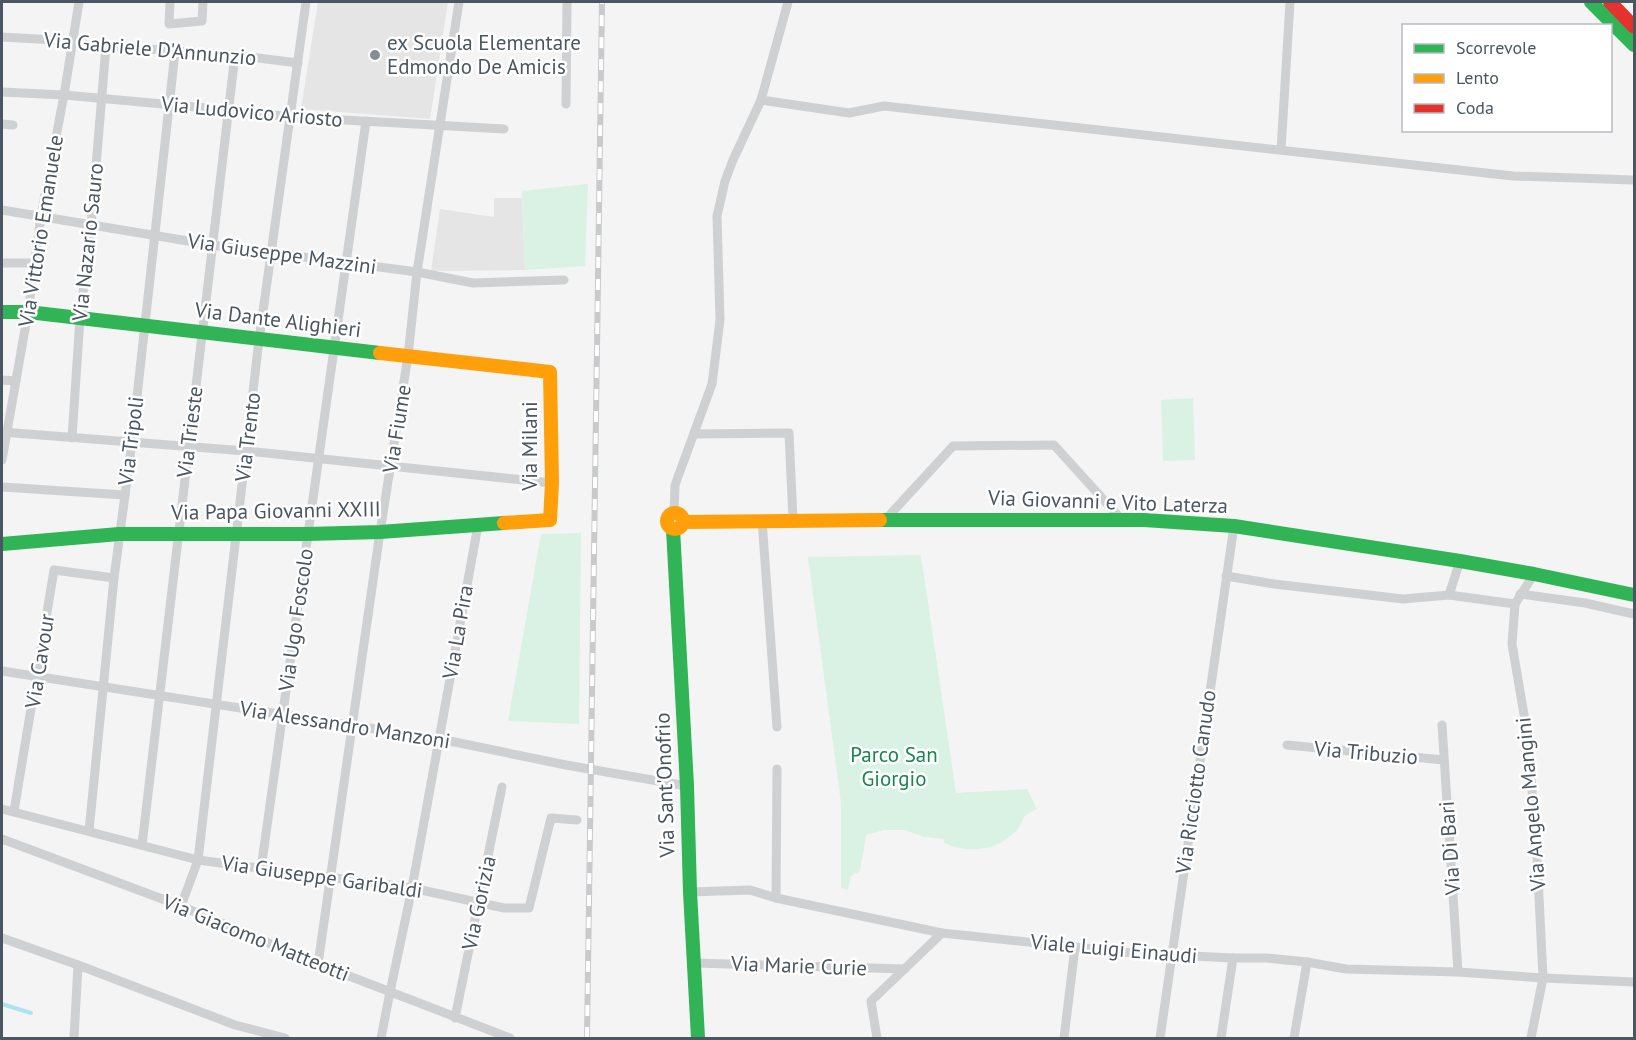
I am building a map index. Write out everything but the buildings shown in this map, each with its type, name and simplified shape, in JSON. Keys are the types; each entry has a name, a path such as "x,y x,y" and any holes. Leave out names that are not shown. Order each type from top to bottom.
{"main road":[{"path":"1591,2 1635,45"},
{"path":"1610,2 1635,27"},
{"name":"Via Dante Alighieri","path":"2,312 28,312 550,372"},
{"name":"Via Milani","path":"550,372 552,483 550,520"},
{"name":"Via Giovanni e Vito Laterza","path":"677,521 1121,519 1202,522 1460,561 1635,595"},
{"name":"Via Papa Giovanni XXIII","path":"2,544 119,534 380,532 550,520"},
{"name":"Via Sant'Onofrio","path":"677,521 690,892 698,1038"}],"street":[{"name":"Via Vittorio Emanuele","path":"2,460 4,433 16,381 41,216 79,2"},
{"path":"170,2 169,24 202,21 203,2"},
{"name":"Via Trento","path":"181,906 198,860 259,340 306,2"},
{"name":"Via Fiume","path":"318,964 380,532 408,356 417,272 459,2"},
{"path":"566,104 567,2"},
{"path":"677,521 675,485 712,384 720,320 717,216 725,181 761,99 788,2"},
{"path":"1281,150 1290,2"},
{"name":"Via Gabriele D'Annunzio","path":"2,37 73,41 298,63"},
{"name":"Via Nazario Sauro","path":"72,438 80,318 91,226 106,46"},
{"name":"Via Tripoli","path":"89,831 114,578 132,442 175,52"},
{"name":"Via Trieste","path":"141,845 235,56"},
{"name":"Via Ludovico Ariosto","path":"2,92 64,95 291,117 504,129"},
{"path":"761,99 849,113 884,106 1513,176 1635,180"},
{"name":"Via Ugo Foscolo","path":"261,869 366,121"},
{"path":"2,124 13,124"},
{"name":"Via Giuseppe Mazzini","path":"2,210 212,245 417,272 473,283 564,280"},
{"path":"2,263 35,263"},
{"path":"2,380 16,381"},
{"path":"4,433 246,451 552,483"},
{"path":"694,434 789,433 793,520"},
{"path":"885,520 953,446 1054,446 1121,519"},
{"path":"2,487 125,495"},
{"path":"762,520 777,727"},
{"name":"Via La Pira","path":"381,1038 440,739 477,525"},
{"name":"Via Ricciotto Canudo","path":"1160,1038 1234,526"},
{"path":"1449,595 1460,561"},
{"name":"Via Cavour","path":"14,811 54,570 114,578"},
{"name":"Via Angelo Mangini","path":"1531,1038 1543,978 1528,738 1512,644 1515,604 1534,574"},
{"path":"1226,576 1403,600 1449,595 1515,604"},
{"path":"1520,594 1585,603 1635,614"},
{"name":"Via Alessandro Manzoni","path":"2,671 440,739 566,765 687,786"},
{"name":"Via Di Bari","path":"1442,725 1458,972"},
{"name":"Via Tribuzio","path":"1287,745 1444,760"},
{"path":"776,898 777,769"},
{"name":"Via Gorizia","path":"455,1018 502,787"},
{"name":"Via Giuseppe Garibaldi","path":"2,809 198,860 412,888 504,908 529,908 551,818 577,820"},
{"name":"Via Giacomo Matteotti","path":"2,839 181,906 318,964 510,1038"},
{"name":"Viale Luigi Einaudi","path":"690,892 750,890 776,898 942,933 1075,947 1171,956 1266,958 1346,969 1458,972 1635,982"},
{"path":"877,1038 871,1001 942,933"},
{"path":"2,938 235,1024 285,1038"},
{"path":"1064,1038 1075,947"},
{"path":"1221,1038 1233,958"},
{"path":"1294,1038 1307,962"},
{"name":"Via Marie Curie","path":"694,963 905,969"},
{"path":"74,1038 78,965"}],"shaded area":[{"name":"ex Scuola Elementare Edmondo De Amicis","path":"318,2 448,2 430,119 301,109"},
{"path":"494,198 522,198 525,270 431,271 440,209 494,217"}],"green space":[{"path":"588,184 585,266 525,270 522,191"},
{"path":"1193,398 1195,460 1163,461 1161,400"},
{"path":"581,533 579,724 508,721 541,534"},
{"name":"Parco San Giorgio","path":"921,555 956,793 1027,789 1037,809 1025,816 1017,830 1008,838 991,847 981,849 962,849 944,843 944,839 924,837 905,830 884,830 866,835 860,871 851,876 848,890 841,888 841,803 808,557"}],"waterway":[{"path":"2,1004 31,1013"}],"railway":[{"path":"587,1038 602,2"}],"traffic: fast":[{"path":"1591,2 1634,45"},
{"path":"2,312 28,312 380,353"},
{"path":"880,520 1144,520 1234,526 1460,561 1634,595"},
{"path":"2,544 119,534 380,532 504,523"},
{"path":"673,529 698,1038"}],"traffic: slow":[{"path":"380,353 550,372 552,483 550,520 504,523"},
{"path":"672,513 678,513 683,521 681,527 672,529 667,524 667,518 672,513"},
{"path":"683,522 880,520"}],"traffic: jam":[{"path":"1610,2 1634,27"}],"place":[{"name":"ex Scuola Elementare Edmondo De Amicis","path":"375,55"}]}
